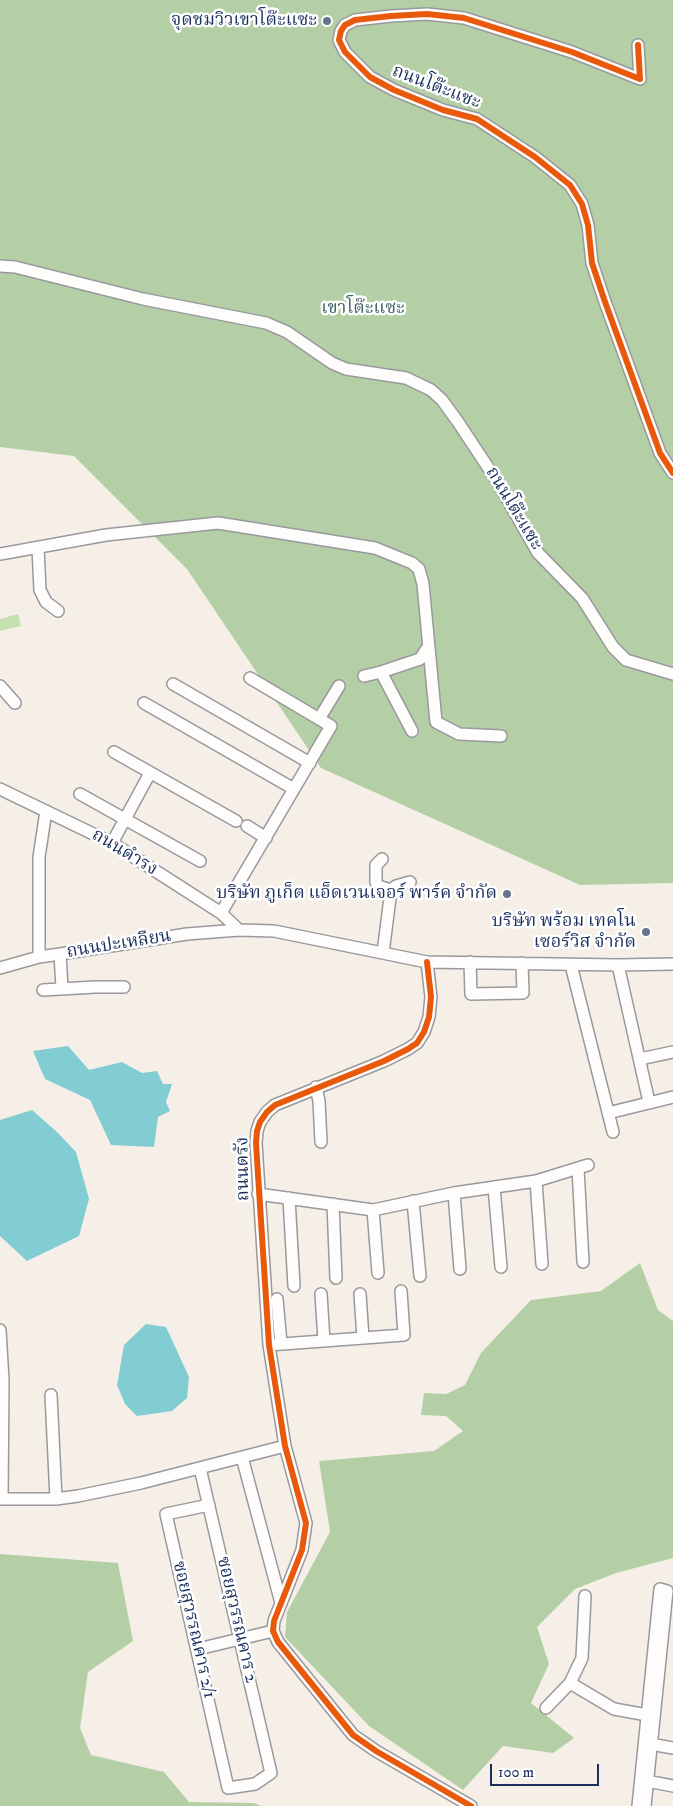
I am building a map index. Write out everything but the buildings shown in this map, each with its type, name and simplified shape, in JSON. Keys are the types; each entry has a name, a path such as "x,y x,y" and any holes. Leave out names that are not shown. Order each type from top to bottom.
{"street":[{"name":"ถนนโต๊ะแซะ","path":"638,44 640,79 572,52 464,18 427,14 355,20 345,25 339,40 346,52 370,77 394,90 443,110 477,119 535,157 570,186 582,204 588,225 592,264 604,299 660,453 673,473"},
{"name":"ถนนโต๊ะแซะ","path":"0,266 15,267 143,299 266,323 287,332 326,359 346,369 406,378 431,390 442,400 497,482 538,553 582,598 612,647 626,660 673,674"},
{"path":"0,554 106,535 218,522 375,548 412,563 419,569 423,584 436,722 459,734 501,736"},
{"path":"38,548 40,590 46,602 58,611"},
{"path":"364,676 420,659 428,647"},
{"path":"381,672 412,731"},
{"path":"221,913 331,726 250,678"},
{"path":"173,684 310,763"},
{"path":"0,686 15,702"},
{"path":"319,719 339,686"},
{"path":"144,703 294,789"},
{"path":"114,752 236,821"},
{"path":"112,843 150,773"},
{"name":"ถนนดำรง","path":"0,790 112,843 221,913 239,930"},
{"path":"80,794 200,861"},
{"path":"38,957 39,864 46,811"},
{"path":"247,826 266,838"},
{"path":"382,859 376,865 376,882 378,886 391,890"},
{"path":"383,953 391,890 396,886 410,882"},
{"path":"239,930 274,931 427,962 673,964"},
{"name":"ถนนปะเหลียน","path":"0,968 38,957 187,934 239,930"},
{"path":"60,954 62,988"},
{"name":"ถนนตรัง","path":"273,1631 274,1621 302,1550 306,1532 304,1517 285,1446 268,1345 256,1142 260,1122 275,1105 384,1061 408,1050 417,1043 424,1032 429,1017 431,997 427,962"},
{"path":"470,962 471,994 523,993 522,963"},
{"path":"571,964 613,1132"},
{"path":"618,965 649,1102"},
{"path":"43,990 124,987"},
{"path":"640,1059 673,1052"},
{"path":"316,1087 319,1098 321,1142"},
{"path":"608,1113 673,1097"},
{"path":"258,1194 373,1210 454,1193 536,1181 583,1167 583,1262"},
{"path":"536,1181 542,1264"},
{"path":"494,1187 501,1267"},
{"path":"454,1193 460,1269"},
{"path":"289,1198 294,1286"},
{"path":"413,1201 420,1276"},
{"path":"333,1204 336,1278"},
{"path":"373,1210 378,1273"},
{"path":"268,1345 404,1335 401,1290"},
{"path":"320,1294 324,1341"},
{"path":"360,1294 363,1338"},
{"path":"277,1299 280,1344"},
{"path":"0,1330 3,1380 1,1499 56,1499 132,1485 285,1446"},
{"path":"51,1395 56,1499"},
{"path":"242,1457 280,1604"},
{"name":"ซอยสุวรรณคาร 2","path":"200,1468 271,1773 255,1784 228,1788"},
{"name":"ซอยสุวรรณคาร 2/1","path":"209,1505 166,1514 228,1788"},
{"path":"638,1806 650,1716 667,1591 660,1589 650,1716 651,1744 645,1806"},
{"path":"546,1708 570,1683 582,1658 585,1596"},
{"path":"198,1649 273,1631 278,1642 353,1735 376,1751 471,1806"},
{"path":"570,1683 614,1709 650,1716"},
{"path":"651,1744 673,1748"},
{"path":"647,1781 673,1786"}],"green space":[{"name":"เขาโต๊ะแซะ","path":"0,0 673,0 673,883 580,885 321,768 187,569 74,456 0,447"},
{"path":"18,614 21,626 0,631 0,619"},
{"path":"640,1263 658,1310 673,1321 673,1558 616,1573 575,1589 537,1627 549,1664 531,1703 574,1738 553,1753 503,1746 463,1790 369,1726 285,1637 287,1612 330,1532 319,1461 434,1451 463,1431 446,1416 421,1415 424,1393 446,1394 465,1385 481,1353 531,1300 601,1291"},
{"path":"0,1554 118,1563 133,1641 88,1672 80,1728 91,1755 164,1772 189,1802 254,1803 261,1806 0,1806"}],"water":[{"path":"68,1046 89,1070 122,1062 142,1073 157,1071 163,1084 172,1084 166,1102 170,1111 158,1117 154,1147 111,1145 90,1100 45,1079 33,1051"},
{"path":"32,1110 76,1152 89,1199 79,1236 27,1261 0,1236 0,1120"},
{"path":"146,1324 166,1327 189,1377 187,1398 172,1411 137,1416 125,1404 117,1385 124,1345"}],"cycle path":[{"path":"638,45 640,79 572,52 464,18 427,14 355,20 345,25 339,40 345,52 370,77 394,90 443,110 477,119 535,157 570,185 582,204 588,225 592,263 604,299 660,453 673,473"},
{"path":"427,962 431,997 429,1017 424,1032 417,1043 384,1061 275,1105 260,1122 257,1131 256,1143 269,1345 285,1446 306,1523 302,1550 274,1621 273,1631 278,1642 353,1735 376,1751 471,1806"}],"place":[{"name":"จุดชมวิวเขาโต๊ะแซะ","path":"327,21"},
{"name":"บริษัท ภูเก็ต แอ็ดเวนเจอร์ พาร์ค จำกัด","path":"507,894"},
{"name":"บริษัท พร้อม เทคโน เซอร์วิส จำกัด","path":"646,932"}]}
